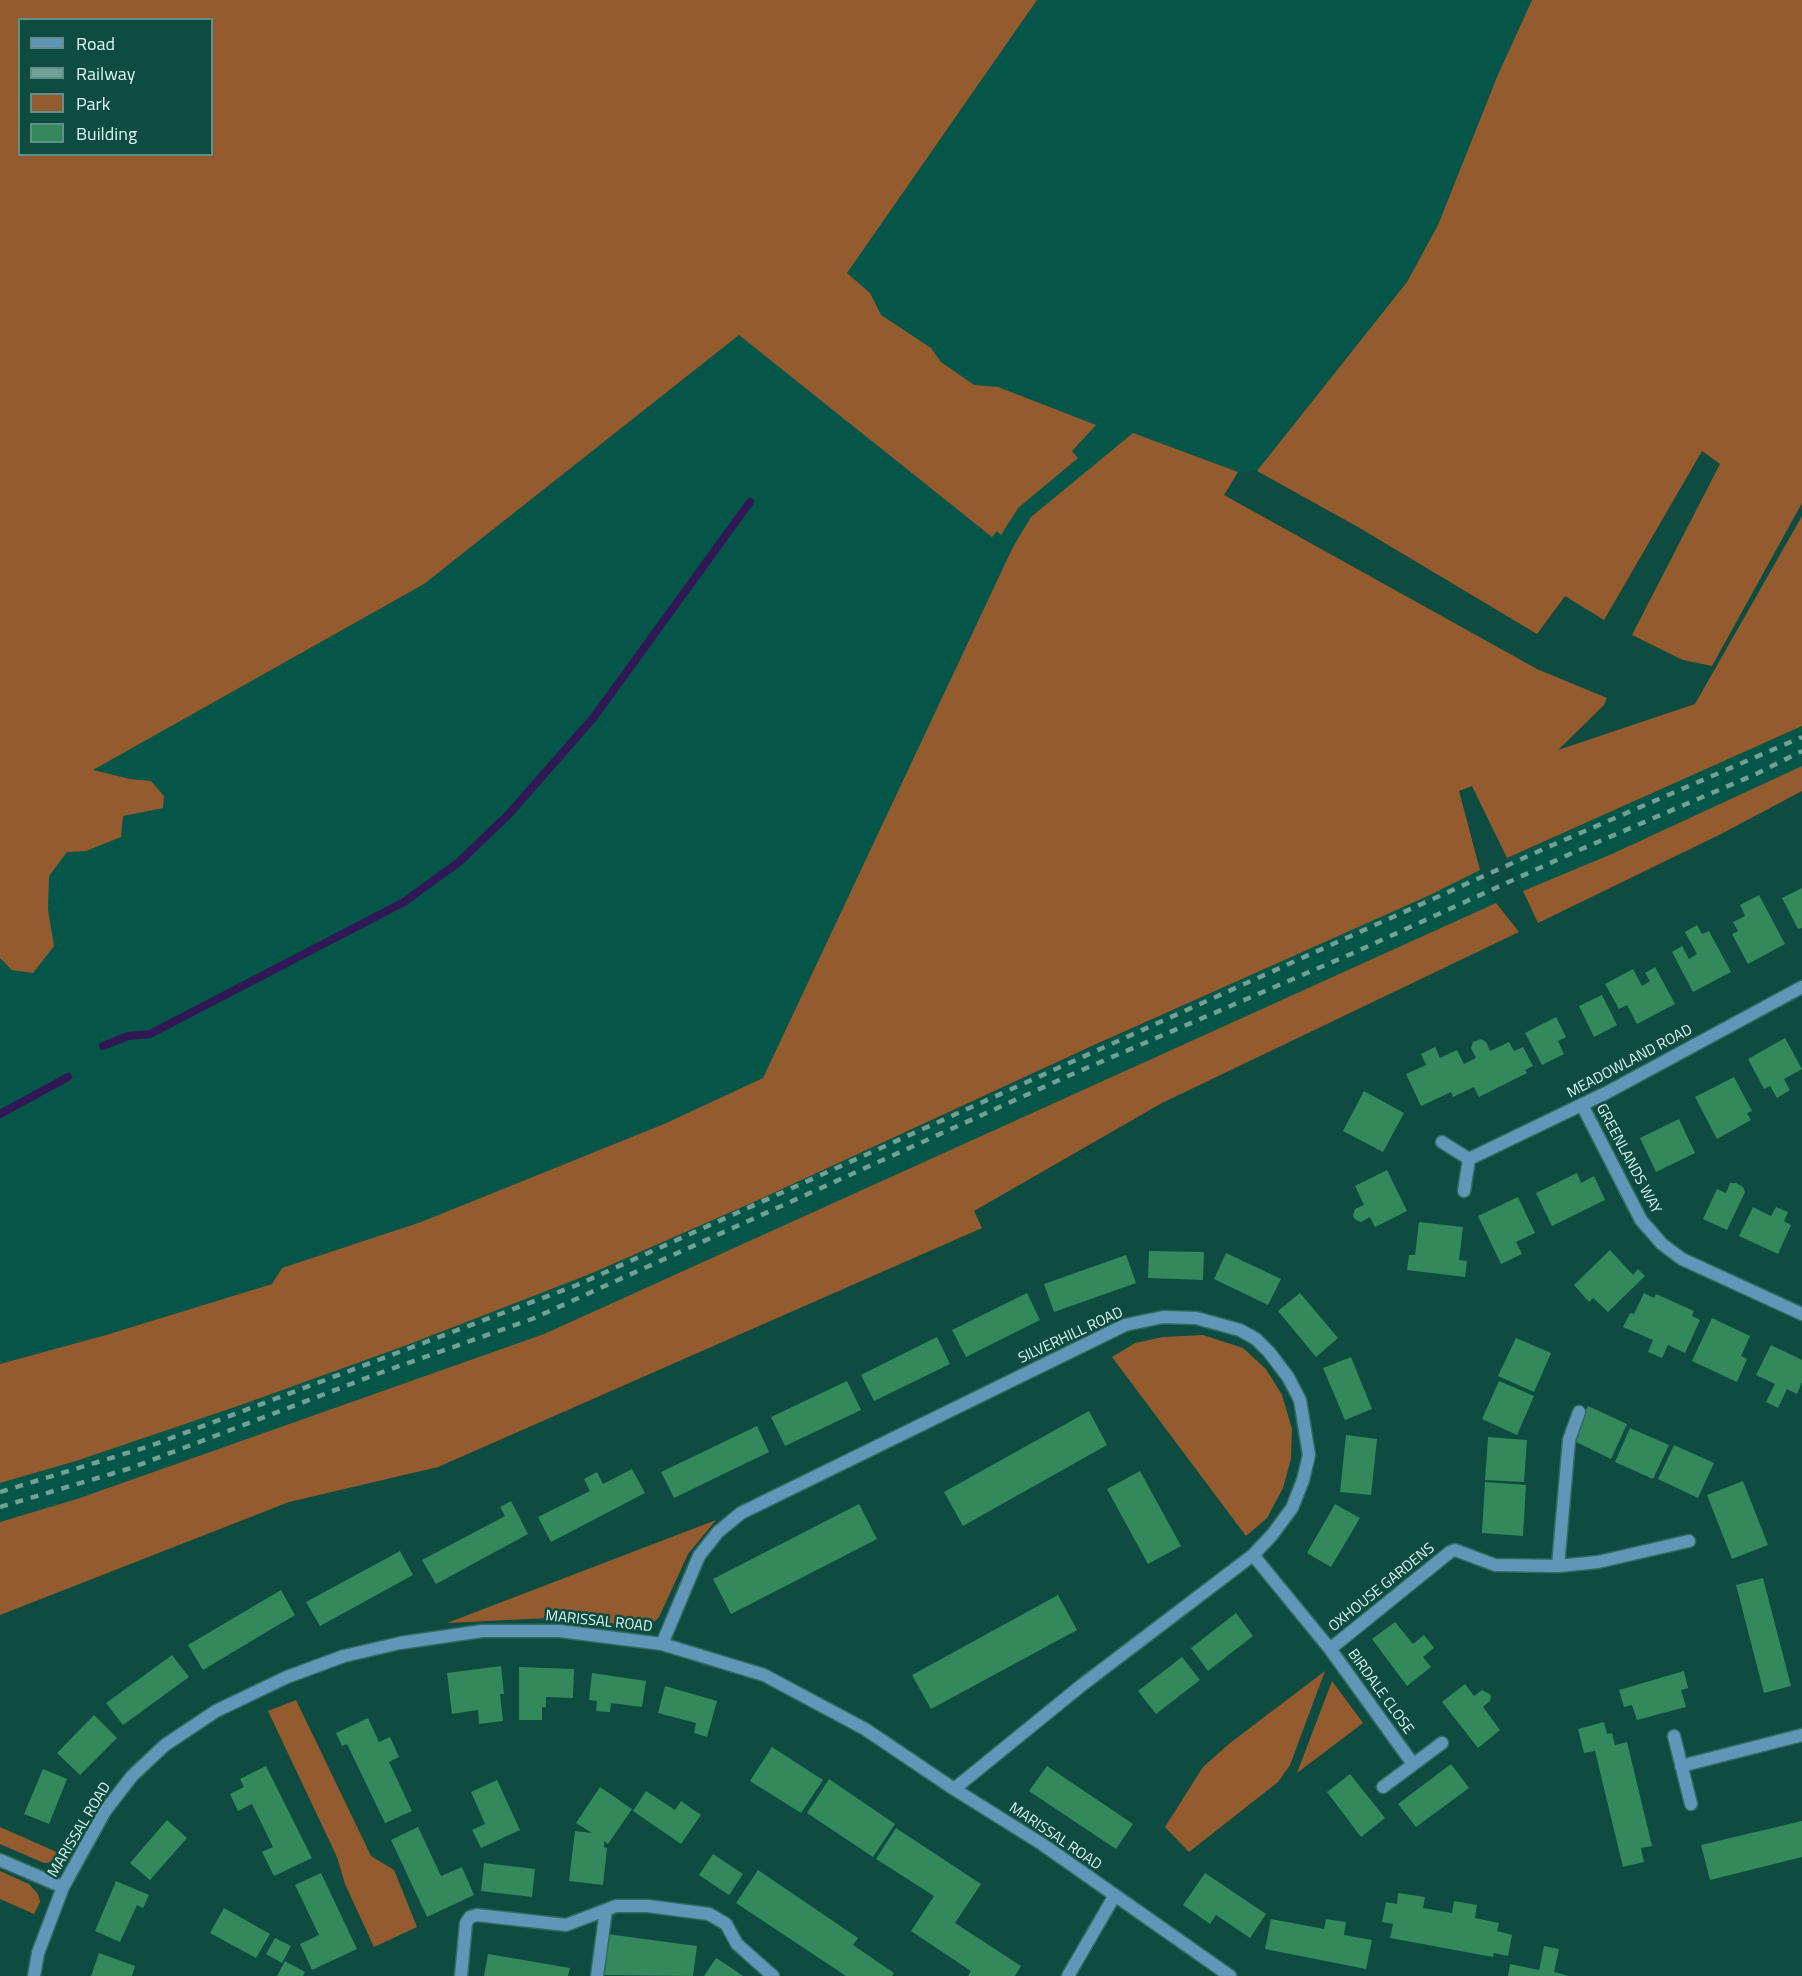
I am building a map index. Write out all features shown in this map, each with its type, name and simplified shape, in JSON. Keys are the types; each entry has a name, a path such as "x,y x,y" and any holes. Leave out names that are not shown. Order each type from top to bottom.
{"street":[{"name":"MEADOWLAND ROAD","path":"1469,1159 1582,1105 1802,987"},
{"name":"GREENLANDS WAY","path":"1582,1105 1641,1220 1662,1244 1682,1259 1802,1314"},
{"path":"1442,1142 1469,1159 1464,1191"},
{"name":"SILVERHILL ROAD","path":"662,1644 699,1556 718,1532 741,1513 1125,1325 1163,1317 1196,1318 1240,1330 1256,1339 1288,1377 1300,1400 1309,1455 1303,1480 1292,1508 1272,1535 1253,1555 1082,1685 954,1789"},
{"path":"1558,1566 1569,1440 1579,1412"},
{"name":"OXHOUSE GARDENS","path":"1330,1649 1455,1550 1495,1565 1558,1566 1598,1562 1689,1541"},
{"name":"BIRDALE CLOSE","path":"1253,1555 1330,1649 1413,1764"},
{"name":"MARISSAL ROAD","path":"34,1976 38,1953 63,1887 105,1811 132,1776 165,1745 216,1711 287,1677 344,1656 400,1642 482,1631 560,1631 662,1644 764,1675 865,1729 954,1789 1042,1844 1230,1976"},
{"path":"1681,1766 1802,1735"},
{"path":"1674,1736 1690,1804"},
{"path":"1383,1787 1442,1743"},
{"path":"0,1860 63,1887"},
{"path":"1068,1976 1115,1895"},
{"path":"461,1976 466,1923 470,1917 477,1915 566,1925 616,1906 648,1906 709,1914 726,1924 737,1944 773,1976"},
{"path":"597,1976 606,1910"}],"shaded area":[{"path":"1037,0 1532,0 1497,77 1438,225 1407,282 1257,471 1238,472 1133,434 1031,517 1013,547 763,1078 664,1124 421,1222 282,1268 272,1284 106,1335 0,1364 0,822 424,584 739,335 833,409 870,293 847,273"},
{"path":"1802,726 1802,766 1614,853 1523,891 1507,858"},
{"path":"1480,870 1496,903 544,1334 77,1499 0,1522 0,1483 76,1461 238,1406 590,1274 756,1201"}],"green space":[{"path":"0,0 1037,0 847,273 870,293 881,315 931,348 941,362 974,385 998,387 1096,425 1072,451 1078,458 1018,508 1001,535 997,531 992,537 739,335 424,584 93,770 130,779 151,781 164,796 163,808 123,816 121,837 86,851 67,852 49,876 48,910 54,946 33,973 12,970 0,958"},
{"path":"1532,0 1802,0 1802,503 1712,666 1683,660 1632,635 1720,464 1702,451 1604,620 1565,596 1537,634 1358,527 1257,471 1407,282 1438,225 1497,77"},
{"path":"1133,433 1238,472 1224,495 1537,669 1607,698 1604,705 1558,750 1695,704 1802,516 1802,726 1507,858 1472,786 1459,791 1480,870 1430,895 590,1274 407,1345 238,1406 76,1461 0,1483 0,1364 106,1335 272,1284 282,1268 421,1222 664,1124 763,1078 1013,547 1031,517"},
{"path":"1802,766 1802,791 1721,834 1538,923 1523,891 1614,853"},
{"path":"1496,903 1519,932 1162,1103 974,1211 982,1228 438,1467 289,1502 0,1615 0,1522 77,1499 544,1334"},
{"path":"1203,1335 1243,1348 1266,1369 1282,1395 1292,1429 1291,1459 1283,1488 1267,1518 1246,1536 1112,1357 1135,1343 1163,1337"},
{"path":"716,1520 688,1554 659,1617 652,1624 638,1627 569,1617 447,1623"},
{"path":"1325,1671 1290,1765 1278,1782 1189,1852 1165,1827 1203,1767 1230,1743"},
{"path":"1332,1681 1363,1723 1297,1773"},
{"path":"296,1700 371,1856 394,1870 417,1927 374,1947 345,1884 337,1857 268,1711"},
{"path":"0,1827 61,1854 56,1862 44,1863 0,1844"},
{"path":"0,1871 29,1884 38,1894 40,1902 34,1914 0,1899"}],"building":[{"path":"1802,888 1802,928 1798,929 1782,898"},
{"path":"1759,895 1785,944 1748,964 1732,934 1738,931 1733,922 1745,916 1740,905"},
{"path":"1697,925 1702,934 1709,931 1731,972 1693,992 1672,952 1682,946 1689,959 1697,954 1685,932"},
{"path":"1655,967 1675,1004 1637,1024 1627,1005 1619,1009 1605,984 1633,969 1642,986 1650,981 1645,973"},
{"path":"1602,995 1617,1025 1594,1037 1579,1006"},
{"path":"1556,1017 1566,1037 1558,1041 1564,1054 1542,1065 1525,1033"},
{"path":"1785,1038 1802,1069 1784,1079 1790,1090 1777,1098 1770,1086 1764,1089 1748,1059"},
{"path":"1481,1039 1486,1042 1490,1051 1509,1042 1514,1051 1523,1047 1533,1066 1525,1070 1527,1073 1479,1097 1474,1087 1453,1097 1451,1092 1421,1106 1406,1074 1426,1065 1421,1054 1435,1047 1440,1058 1457,1050 1464,1064 1476,1058 1471,1048 1473,1042"},
{"path":"1734,1077 1752,1111 1747,1113 1751,1120 1717,1139 1695,1097"},
{"path":"1364,1091 1404,1113 1383,1152 1343,1131"},
{"path":"1679,1119 1695,1153 1656,1172 1640,1138"},
{"path":"1387,1170 1407,1211 1375,1227 1370,1217 1361,1222 1356,1220 1353,1216 1355,1209 1364,1205 1355,1186"},
{"path":"1577,1173 1581,1183 1594,1176 1605,1200 1552,1226 1536,1193"},
{"path":"1730,1183 1743,1187 1745,1192 1727,1230 1703,1219 1717,1189 1726,1193"},
{"path":"1518,1197 1535,1233 1516,1242 1522,1254 1501,1264 1478,1216"},
{"path":"1753,1207 1771,1216 1776,1207 1788,1212 1784,1221 1791,1225 1778,1254 1739,1236"},
{"path":"1419,1222 1463,1227 1459,1260 1467,1261 1465,1277 1407,1270 1409,1255 1415,1255"},
{"path":"1610,1250 1633,1275 1638,1269 1645,1276 1608,1312 1593,1298 1589,1302 1574,1285"},
{"path":"1149,1251 1204,1252 1203,1280 1148,1278"},
{"path":"1226,1253 1281,1279 1268,1305 1214,1279"},
{"path":"1126,1255 1136,1283 1054,1312 1044,1284"},
{"path":"1027,1293 1040,1320 966,1357 952,1330"},
{"path":"1300,1293 1338,1338 1316,1357 1278,1311"},
{"path":"1644,1293 1654,1298 1656,1294 1694,1311 1692,1316 1700,1320 1685,1353 1668,1345 1662,1358 1648,1352 1653,1340 1623,1327 1630,1313 1634,1314"},
{"path":"1712,1318 1750,1336 1741,1356 1747,1359 1737,1382 1692,1361"},
{"path":"937,1337 950,1364 874,1401 861,1375"},
{"path":"1516,1338 1551,1353 1534,1392 1498,1376"},
{"path":"1771,1345 1802,1360 1802,1382 1797,1394 1787,1389 1778,1408 1766,1402 1775,1384 1756,1375"},
{"path":"1351,1357 1372,1409 1345,1420 1323,1368"},
{"path":"847,1381 861,1410 785,1446 771,1417"},
{"path":"1499,1381 1534,1396 1517,1435 1482,1419"},
{"path":"1588,1406 1627,1424 1611,1459 1572,1440"},
{"path":"1089,1411 1107,1445 963,1526 944,1492"},
{"path":"757,1426 769,1452 674,1498 661,1472"},
{"path":"1630,1428 1669,1445 1653,1479 1615,1462"},
{"path":"1346,1435 1377,1439 1371,1495 1340,1492"},
{"path":"1488,1437 1527,1440 1524,1482 1485,1480"},
{"path":"1674,1445 1714,1463 1698,1498 1658,1479"},
{"path":"632,1469 645,1493 551,1542 538,1517 590,1491 584,1479 597,1472 603,1484"},
{"path":"1140,1471 1181,1546 1148,1564 1107,1489"},
{"path":"1743,1481 1768,1545 1732,1559 1707,1495"},
{"path":"1485,1482 1526,1485 1523,1536 1482,1533"},
{"path":"511,1501 528,1534 436,1584 422,1560 505,1516 500,1507"},
{"path":"859,1504 877,1539 731,1614 713,1579"},
{"path":"1335,1504 1360,1518 1331,1567 1307,1553"},
{"path":"400,1551 413,1575 320,1626 306,1602"},
{"path":"1763,1578 1791,1686 1764,1693 1736,1585"},
{"path":"281,1590 295,1615 203,1670 188,1645"},
{"path":"1058,1595 1077,1630 931,1709 912,1675"},
{"path":"1236,1613 1253,1636 1208,1671 1191,1648"},
{"path":"1395,1622 1413,1644 1424,1635 1434,1648 1423,1657 1431,1667 1407,1686 1372,1639"},
{"path":"172,1655 189,1677 123,1725 106,1703"},
{"path":"1182,1657 1200,1680 1156,1714 1138,1691"},
{"path":"501,1666 504,1694 500,1694 503,1721 479,1724 478,1710 452,1714 447,1673"},
{"path":"519,1667 574,1669 573,1698 546,1697 546,1707 542,1707 542,1720 519,1720"},
{"path":"1684,1671 1688,1688 1681,1690 1686,1707 1637,1720 1632,1705 1624,1707 1619,1690"},
{"path":"592,1673 646,1681 642,1707 611,1703 610,1712 596,1711 597,1701 589,1700"},
{"path":"1465,1684 1474,1696 1482,1690 1491,1695 1490,1701 1483,1707 1500,1730 1478,1748 1442,1702"},
{"path":"665,1686 717,1701 707,1737 694,1733 696,1723 658,1713"},
{"path":"94,1715 117,1738 80,1775 57,1753"},
{"path":"368,1718 379,1742 390,1737 399,1757 389,1762 412,1811 385,1823 347,1744 342,1746 336,1733"},
{"path":"1604,1722 1607,1734 1612,1733 1615,1745 1627,1742 1652,1846 1641,1848 1644,1862 1623,1867 1595,1751 1584,1753 1578,1729"},
{"path":"772,1747 823,1780 801,1813 750,1781"},
{"path":"1451,1764 1469,1788 1416,1827 1398,1804"},
{"path":"266,1766 312,1858 274,1876 262,1852 273,1847 252,1804 238,1811 230,1794 244,1787 240,1779"},
{"path":"1047,1766 1133,1824 1116,1849 1029,1791"},
{"path":"43,1769 67,1779 49,1824 24,1814"},
{"path":"1350,1774 1385,1818 1361,1837 1327,1792"},
{"path":"829,1779 895,1824 873,1857 807,1813"},
{"path":"497,1780 520,1830 481,1848 472,1830 485,1824 471,1792"},
{"path":"600,1787 632,1809 608,1844 604,1841 604,1847 607,1848 603,1885 569,1881 575,1831 592,1833 576,1823"},
{"path":"646,1791 675,1810 681,1801 701,1815 681,1844 633,1811"},
{"path":"167,1820 187,1838 150,1880 130,1863"},
{"path":"1802,1821 1802,1857 1710,1880 1701,1845"},
{"path":"418,1827 441,1876 462,1867 474,1895 427,1917 391,1840"},
{"path":"896,1828 981,1884 955,1923 1021,1966 1015,1976 968,1976 971,1971 911,1931 934,1896 876,1859"},
{"path":"713,1854 743,1874 729,1895 699,1875"},
{"path":"484,1863 535,1869 532,1897 481,1891"},
{"path":"758,1870 858,1938 853,1945 894,1973 892,1976 846,1976 736,1903"},
{"path":"321,1873 357,1949 312,1970 300,1944 319,1935 295,1885"},
{"path":"1205,1873 1266,1914 1250,1938 1216,1915 1210,1924 1183,1905"},
{"path":"116,1881 149,1895 143,1908 137,1905 120,1942 95,1931"},
{"path":"1398,1893 1425,1897 1423,1908 1452,1913 1454,1901 1477,1905 1475,1918 1499,1923 1497,1931 1512,1935 1508,1956 1494,1953 1493,1957 1390,1938 1393,1924 1382,1922 1386,1902 1397,1904"},
{"path":"224,1908 270,1934 256,1958 210,1933"},
{"path":"1271,1919 1324,1929 1326,1919 1346,1922 1344,1935 1372,1940 1366,1969 1265,1949"},
{"path":"607,1934 697,1946 693,1976 602,1975"},
{"path":"275,1938 291,1946 282,1963 266,1954"},
{"path":"1544,1946 1559,1949 1554,1972 1569,1976 1508,1976 1510,1964 1539,1970"},
{"path":"99,1953 135,1966 132,1976 91,1976"},
{"path":"488,1954 570,1968 568,1976 484,1976"},
{"path":"716,1958 733,1969 743,1976 704,1976"},
{"path":"285,1961 305,1972 303,1976 277,1976"}],"waterway":[{"path":"103,1046 128,1036 150,1034 404,902 459,862 509,814 594,717 750,502"},
{"path":"0,1114 68,1077"}],"railway":[{"path":"0,1492 150,1446 577,1285 1548,847 1802,737"},
{"path":"0,1507 131,1468 377,1374 532,1319 1068,1076 1351,954 1570,854 1756,774 1802,751"}]}
